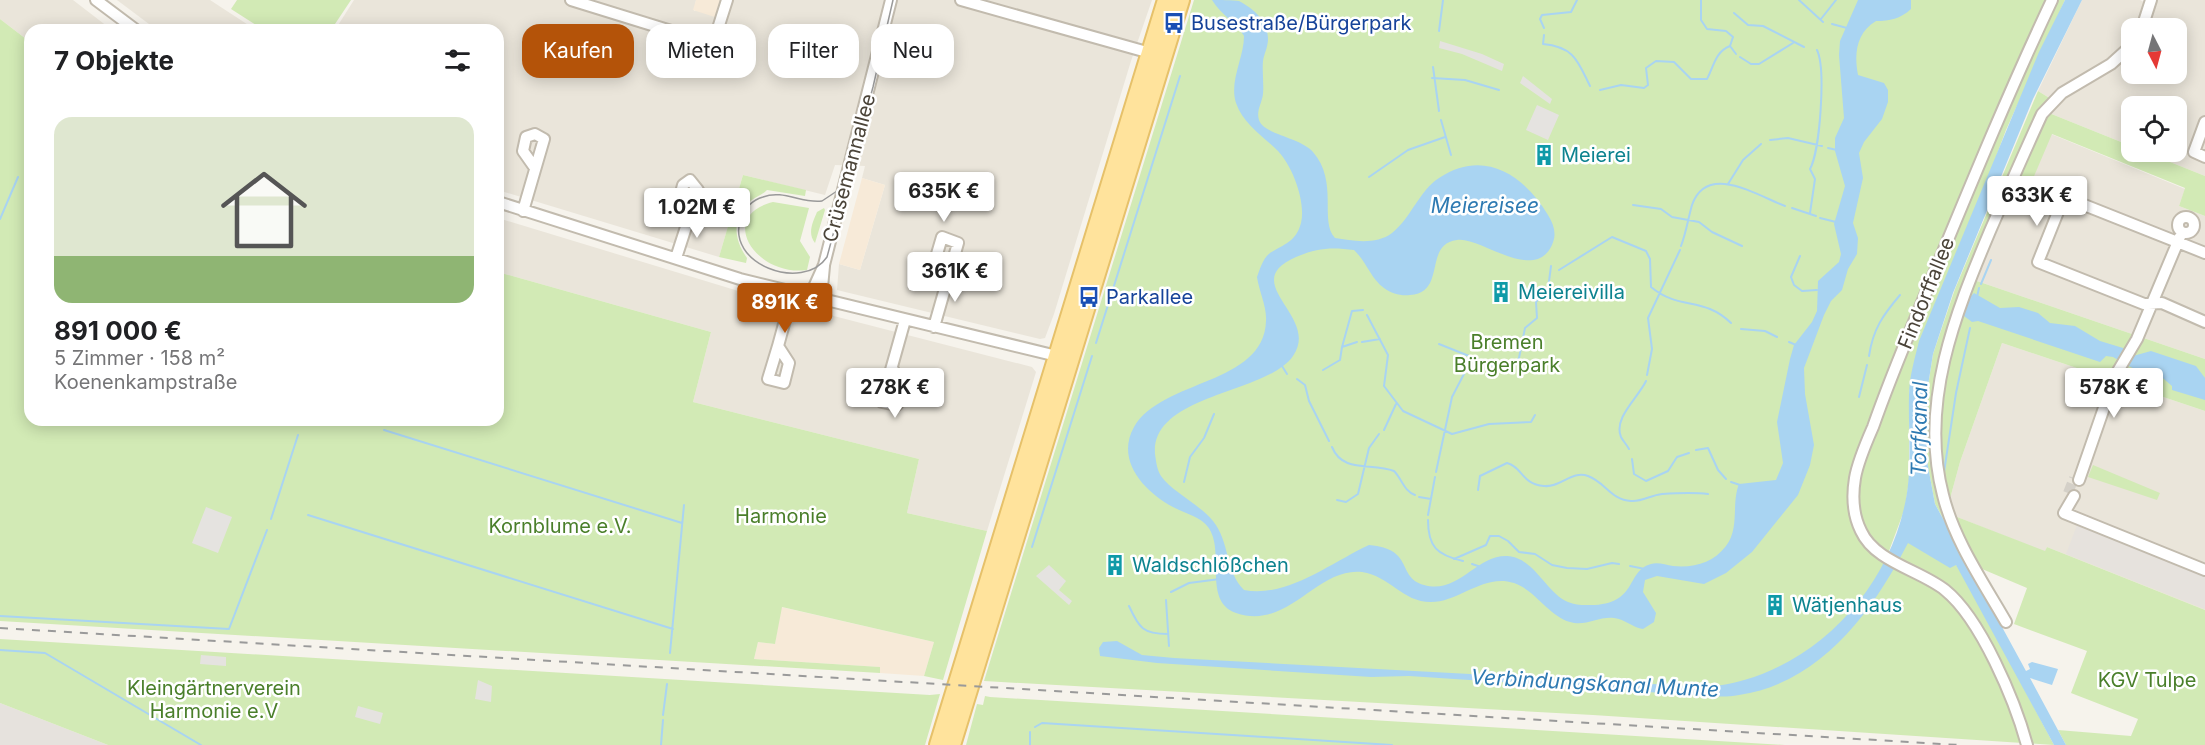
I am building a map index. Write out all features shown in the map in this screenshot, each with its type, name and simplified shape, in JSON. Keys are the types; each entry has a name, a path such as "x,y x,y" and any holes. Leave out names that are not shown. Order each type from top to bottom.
{"main road":[{"path":"938,745 1063,357 1156,55 1166,0"},
{"path":"1156,55 1181,0"},
{"path":"952,745 1063,357"}],"street":[{"path":"96,0 128,24"},
{"path":"571,0 710,43 714,41 727,0"},
{"name":"Crüsemannallee","path":"816,297 824,286 824,265 891,0"},
{"path":"961,0 1156,55"},
{"name":"Findorffallee","path":"2027,745 2014,706 1980,635 1964,608 1935,583 1870,544 1861,532 1854,505 1856,475 1888,385 1950,234 2052,0"},
{"path":"2145,18 2151,0"},
{"path":"2006,622 1974,566 1943,496 1938,468 1936,402 1943,362 1968,282 2042,114 2062,93 2111,64 2121,55"},
{"path":"2205,122 2194,152 2205,157"},
{"path":"523,211 535,168"},
{"path":"2205,253 2180,237 2064,197 2038,261 2144,304 2162,303 2205,322"},
{"path":"504,204 740,279 1063,357"},
{"path":"676,258 690,212"},
{"path":"2077,479 2115,376 2129,353 2152,304 2180,237"},
{"path":"934,327 949,272"},
{"path":"777,346 793,291"},
{"path":"892,368 905,320"},
{"path":"2071,494 2064,513 2205,570"}],"shaded area":[{"path":"0,0 73,0 104,24 24,24 24,37 0,19"},
{"path":"117,0 210,0 247,24 149,24"},
{"path":"354,0 696,0 694,11 727,0 1152,0 1131,61 1054,314 1045,338 1040,339 837,290 839,264 860,270 885,185 862,178 865,166 835,165 825,195 743,175 719,257 504,192 504,24 339,24"},
{"path":"696,0 727,0 721,19 693,10"},
{"path":"2082,0 2140,0 2146,3 2147,0 2205,0 2205,176 2170,162 2187,162 2187,96 2121,96 2121,142 2049,113 2051,99 2038,91"},
{"path":"1440,41 1482,54 1504,64 1502,71 1462,54 1439,48"},
{"path":"1523,76 1552,99 1550,104 1520,83"},
{"path":"1537,105 1559,115 1548,140 1526,130"},
{"path":"2051,134 2185,189 2179,206 2205,216 2205,359 1971,279 2016,175 2032,180"},
{"path":"862,178 885,185 860,270 839,264"},
{"path":"504,220 745,293 1032,367 1036,372 987,531 907,513 919,459 693,402 711,332 504,274"},
{"path":"2002,343 2205,411 2205,610 2047,547 2045,552 1952,515 1948,506 1960,462"},
{"path":"206,507 232,517 218,553 192,543"},
{"path":"2077,525 2205,576 2205,609 2066,554"},
{"path":"1049,565 1066,581 1059,590 1072,601 1069,605 1036,576"},
{"path":"781,607 934,642 924,676 880,673 880,667 754,659 758,642 775,644"},
{"path":"201,655 226,657 226,666 200,664"},
{"path":"478,680 492,686 491,702 475,699"},
{"path":"0,703 108,745 0,745"},
{"path":"358,706 383,713 380,724 355,717"}],"green space":[{"path":"237,0 351,0 335,24 255,24 231,9"},
{"name":"Bremen Bürgerpark","path":"1194,0 2065,0 2006,130 1909,391 1909,480 1905,508 1886,559 1937,589 1968,616 1973,613 1949,588 1897,557 1917,506 1967,581 2054,745 1593,715 984,681"},
{"name":"Kornblume e.V.","path":"0,19 24,37 24,426 504,426 504,274 711,332 693,402 919,459 907,513 987,531 943,680 924,676 934,642 782,607 775,644 758,642 754,659 880,667 880,673 0,621"},
{"path":"2038,91 2051,99 1939,366 1939,494 2006,626 2003,628 1935,504 1927,461 1927,392 1933,354 1955,289"},
{"path":"2049,113 2121,142 2121,162 2170,162 2205,176 2205,216 2179,206 2185,188 2052,134 2032,181 2016,175"},
{"path":"743,175 806,190 805,196 767,190 742,210 736,231 747,258 746,263 719,257"},
{"path":"773,202 809,208 800,241 810,257 807,270 789,270 772,264 759,255 750,244 745,232 747,220 756,209"},
{"path":"824,208 815,243 811,235 812,224 817,212"},
{"path":"1971,279 2205,359 2205,411 2002,343 1960,462 1948,506 1940,437 1942,385 1950,346"},
{"path":"2093,465 2160,493 2157,500 2088,477"},
{"name":"KGV Tulpe","path":"1952,515 2045,551 2047,547 2205,610 2205,745 2066,745 2058,730 2131,736 2138,719 2071,693 2087,651 2014,624 2027,588 1975,566"},
{"name":"Kleingärtnerverein Harmonie e.V","path":"0,639 940,694 925,745 108,745 0,703"},
{"path":"985,696 1785,745 966,745 977,704 983,705"}],"water":[{"name":"Meiereisee","path":"1212,0 1239,1 1263,21 1268,39 1263,61 1263,94 1258,117 1262,125 1268,129 1307,147 1321,164 1327,188 1328,222 1335,238 1372,241 1386,237 1405,220 1432,183 1456,169 1472,166 1487,166 1501,170 1527,188 1550,219 1554,237 1552,245 1544,256 1533,260 1520,260 1506,256 1467,241 1457,240 1447,243 1437,259 1428,286 1421,292 1410,295 1397,294 1384,288 1354,250 1324,249 1296,257 1280,267 1274,278 1276,289 1297,327 1299,341 1293,356 1279,369 1260,379 1190,407 1171,419 1159,434 1155,454 1161,476 1213,521 1222,538 1234,574 1244,590 1277,589 1293,584 1369,545 1393,552 1415,581 1436,587 1457,580 1496,557 1516,558 1525,562 1560,597 1578,605 1595,605 1609,603 1625,593 1638,573 1651,564 1688,566 1715,557 1726,546 1733,532 1739,484 1776,480 1783,463 1777,422 1794,345 1812,322 1817,311 1818,281 1839,262 1841,254 1834,224 1845,186 1835,151 1835,138 1844,118 1840,41 1858,0 1911,0 1911,9 1903,15 1890,20 1876,21 1860,38 1856,59 1858,75 1884,83 1888,90 1888,102 1882,119 1864,142 1859,153 1863,178 1853,223 1858,238 1857,254 1848,269 1842,290 1831,301 1824,315 1804,368 1805,394 1814,445 1810,465 1798,495 1752,552 1726,573 1704,584 1657,576 1645,580 1643,592 1656,613 1654,622 1643,629 1614,618 1581,623 1570,622 1555,614 1522,586 1514,583 1492,582 1452,598 1431,602 1412,598 1381,578 1362,572 1346,573 1330,579 1287,607 1272,613 1255,616 1236,613 1226,607 1217,587 1215,549 1208,527 1201,520 1173,507 1152,493 1136,474 1128,452 1129,440 1134,427 1148,411 1166,399 1231,370 1248,358 1261,342 1266,316 1257,277 1265,258 1293,238 1301,223 1300,195 1289,166 1278,151 1248,123 1236,103 1234,86 1244,36"},
{"path":"2065,0 2082,0 2033,99 1953,293 1933,354 1927,392 1927,461 1935,504 2026,671 2030,669 2028,664 2032,662 2058,669 2052,685 2030,678 2066,745 2054,745 1956,565 1950,568 1908,543 1894,569 1861,618 1819,660 1795,676 1768,688 1733,696 1409,676 1371,677 1157,663 1100,656 1099,648 1103,642 1117,641 1142,655 1174,658 1708,687 1743,680 1776,668 1806,651 1834,629 1858,603 1878,574 1893,542 1907,494 1909,388 1919,341 2039,52"},
{"path":"1974,293 2000,308 2019,307 2038,313 2050,323 2075,326 2100,341 2123,348 2133,356 2151,351 2196,366 2205,378 2205,400 2172,390 2172,386 2158,374 2136,370 2113,357 2106,356 2100,362 1978,321 1972,322 1964,316 1964,306"}],"waterway":[{"path":"1439,31 1443,0"},
{"path":"1544,28 1540,19 1542,15 1571,12 1577,0"},
{"path":"1600,90 1621,85 1644,88 1648,85 1646,68 1656,61 1674,62 1691,79 1707,79 1718,56 1730,46 1733,37 1726,31 1707,29 1701,20 1701,0"},
{"path":"1799,0 1823,22"},
{"path":"1821,19 1836,0"},
{"path":"1734,13 1748,25 1763,26 1804,47"},
{"path":"1832,24 1847,28"},
{"path":"1544,35 1543,44 1562,48 1574,57 1590,86"},
{"path":"1740,57 1751,64 1759,64 1793,43"},
{"path":"1730,46 1736,54"},
{"path":"1810,213 1815,179 1810,169 1817,145 1821,110 1821,74 1817,50"},
{"path":"1433,67 1439,111"},
{"path":"1096,343 1180,76"},
{"path":"1432,78 1465,80 1499,90"},
{"path":"1441,120 1451,155"},
{"path":"1369,177 1408,150 1445,137"},
{"path":"1770,140 1788,138 1822,146"},
{"path":"1728,184 1743,160 1761,144"},
{"path":"1828,148 1837,150"},
{"path":"0,219 18,177"},
{"path":"1681,246 1692,205 1699,192 1709,186 1721,184 1734,186 1785,206"},
{"path":"1633,205 1661,209 1672,217 1699,222 1712,232 1742,246"},
{"path":"1792,208 1816,216"},
{"path":"1820,218 1836,222"},
{"path":"1559,270 1612,237 1646,251 1650,259 1651,287 1672,299 1711,309 1731,323"},
{"path":"1647,375 1652,349 1648,318 1680,250"},
{"path":"1800,256 1791,277 1794,285 1802,291 1817,290"},
{"path":"1981,284 1991,260"},
{"path":"1439,344 1509,372 1519,358 1525,328 1537,318 1536,302 1548,289 1551,266"},
{"path":"1977,297 1979,288"},
{"path":"1869,356 1873,338 1880,323 1900,295"},
{"path":"1342,347 1352,311 1363,310"},
{"path":"1367,315 1388,355 1384,386 1403,411 1452,434 1489,424 1531,422 1535,415"},
{"path":"1944,472 1956,393 1970,328"},
{"path":"1741,329 1765,331 1777,337"},
{"path":"1362,342 1380,339"},
{"path":"1323,370 1340,360 1342,347 1357,342"},
{"path":"1789,342 1796,345"},
{"path":"1032,547 1092,356"},
{"path":"1859,397 1867,365"},
{"path":"1282,366 1287,374"},
{"path":"1436,472 1452,397 1465,372"},
{"path":"1297,379 1305,385 1309,401 1329,441"},
{"path":"1629,449 1621,437 1620,423 1646,381"},
{"path":"1384,430 1396,404"},
{"path":"1184,482 1190,457 1204,438 1214,414"},
{"path":"384,430 682,523"},
{"path":"1337,500 1346,502 1358,494 1369,448 1379,434"},
{"path":"271,519 298,435"},
{"path":"1332,447 1343,461 1359,466 1394,471 1406,488 1415,495"},
{"path":"1696,450 1708,448 1718,470 1726,479"},
{"path":"1632,459 1634,474 1646,481 1668,471 1677,457 1689,453"},
{"path":"1478,490 1480,476 1507,463 1536,485 1550,486 1577,475 1588,476 1624,500 1639,500 1662,494 1708,494"},
{"path":"1428,515 1435,477"},
{"path":"1731,482 1740,485"},
{"path":"1419,497 1431,499"},
{"path":"670,653 684,505"},
{"path":"308,515 673,629"},
{"path":"1428,520 1432,543 1440,553 1463,561"},
{"path":"0,616 229,629 267,530"},
{"path":"1454,559 1486,545 1490,536 1499,536 1519,552 1535,554 1552,565 1587,569 1612,563 1619,564"},
{"path":"1472,564 1481,567"},
{"path":"1630,566 1645,569"},
{"path":"1171,592 1189,583 1220,579"},
{"path":"1166,600 1169,646"},
{"path":"1129,606 1139,625 1147,631 1168,634"},
{"path":"0,650 45,653 201,745"},
{"path":"663,715 667,684"},
{"path":"661,745 663,720"},
{"path":"1035,727 1042,723 1392,745"},
{"path":"1030,732 1030,745"}],"tunnel":[{"path":"2068,493 2074,478"}],"tram line":[{"path":"846,174 837,191 822,201 770,195 753,202 741,218 739,234 744,249 754,260 785,273 801,273 816,268 827,257 873,87 893,0"}],"railway":[{"path":"0,628 1959,745"}],"place":[{"name":"Busestraße/Bürgerpark","path":"1174,23"},
{"name":"Meierei","path":"1544,155"},
{"name":"Meiereivilla","path":"1501,292"},
{"name":"Parkallee","path":"1089,297"},
{"name":"Waldschlößchen","path":"1115,565"},
{"name":"Wätjenhaus","path":"1775,605"}],"water label":[{"name":"Torfkanal","path":"1919,429"},
{"name":"Verbindungskanal Munte","path":"1595,683"}],"park label":[{"name":"Harmonie","path":"781,516"}]}
